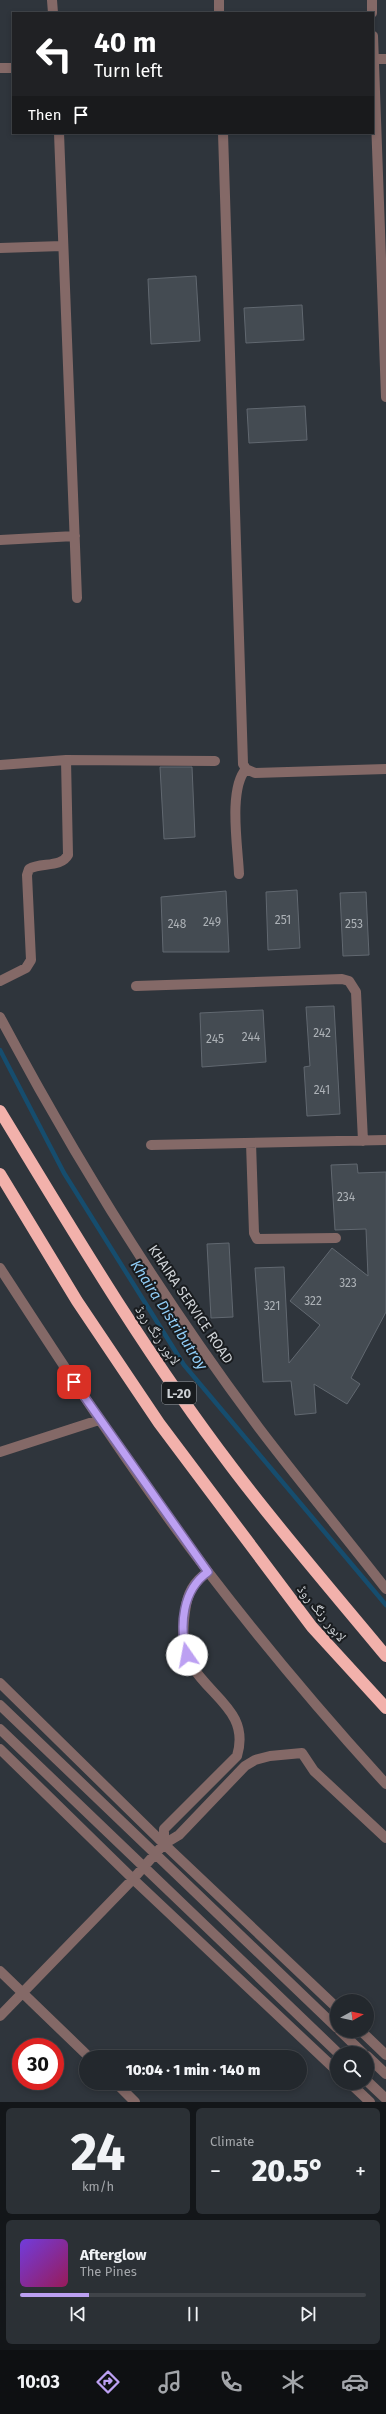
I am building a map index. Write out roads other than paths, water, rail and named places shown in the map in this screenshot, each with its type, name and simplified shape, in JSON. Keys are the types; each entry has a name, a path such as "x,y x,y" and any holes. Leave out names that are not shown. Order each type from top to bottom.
{"highway":[{"name":"لاہور رنگ روڈ","path":"0,1110 126,1314 226,1459 386,1656"},
{"name":"لاہور رنگ روڈ","path":"0,1174 77,1301 159,1423 312,1627 386,1708"}],"street":[{"path":"52,0 53,12"},
{"path":"219,0 219,12"},
{"path":"372,0 372,12"},
{"path":"386,59 374,59 386,397"},
{"path":"0,68 12,68"},
{"path":"59,134 62,246 77,598"},
{"path":"223,134 243,764 246,769 254,773 386,768"},
{"path":"0,248 62,246"},
{"path":"0,540 75,536"},
{"path":"0,981 26,968 31,960 27,875 29,869 60,862 65,860 68,855 66,760"},
{"path":"0,765 66,760 215,761"},
{"path":"239,874 237,787 246,769"},
{"path":"136,986 342,979 348,981 356,992 363,1140"},
{"name":"KHAIRA SERVICE ROAD","path":"0,1017 78,1158 171,1301 259,1427 386,1589"},
{"path":"151,1145 386,1140"},
{"path":"251,1143 254,1233 257,1239 336,1238"},
{"path":"0,1268 99,1420 208,1572 276,1657 386,1784"},
{"path":"0,1452 99,1420"},
{"path":"164,1844 164,1829 237,1756 241,1743 240,1730 234,1716 193,1666 183,1641 186,1605 191,1589 197,1579 208,1572"},
{"path":"0,1683 164,1844 330,2001"},
{"path":"0,1705 154,1855 330,2021"},
{"path":"0,1730 331,2046"},
{"path":"0,1749 133,1879 330,2064"},
{"path":"0,2016 144,1868 164,1844 179,1835 245,1766 255,1760 270,1756 302,1753 314,1771 386,1838"},
{"path":"0,1971 82,2050"},
{"path":"347,2038 356,2046"},
{"path":"368,2038 386,2055"},
{"path":"374,2063 386,2074"},
{"path":"374,2088 386,2099"},
{"path":"123,2090 135,2102"},
{"path":"357,2090 370,2102"}],"waterway":[{"name":"Khaira Distributroy","path":"0,1050 64,1173 184,1365 386,1605"}]}
